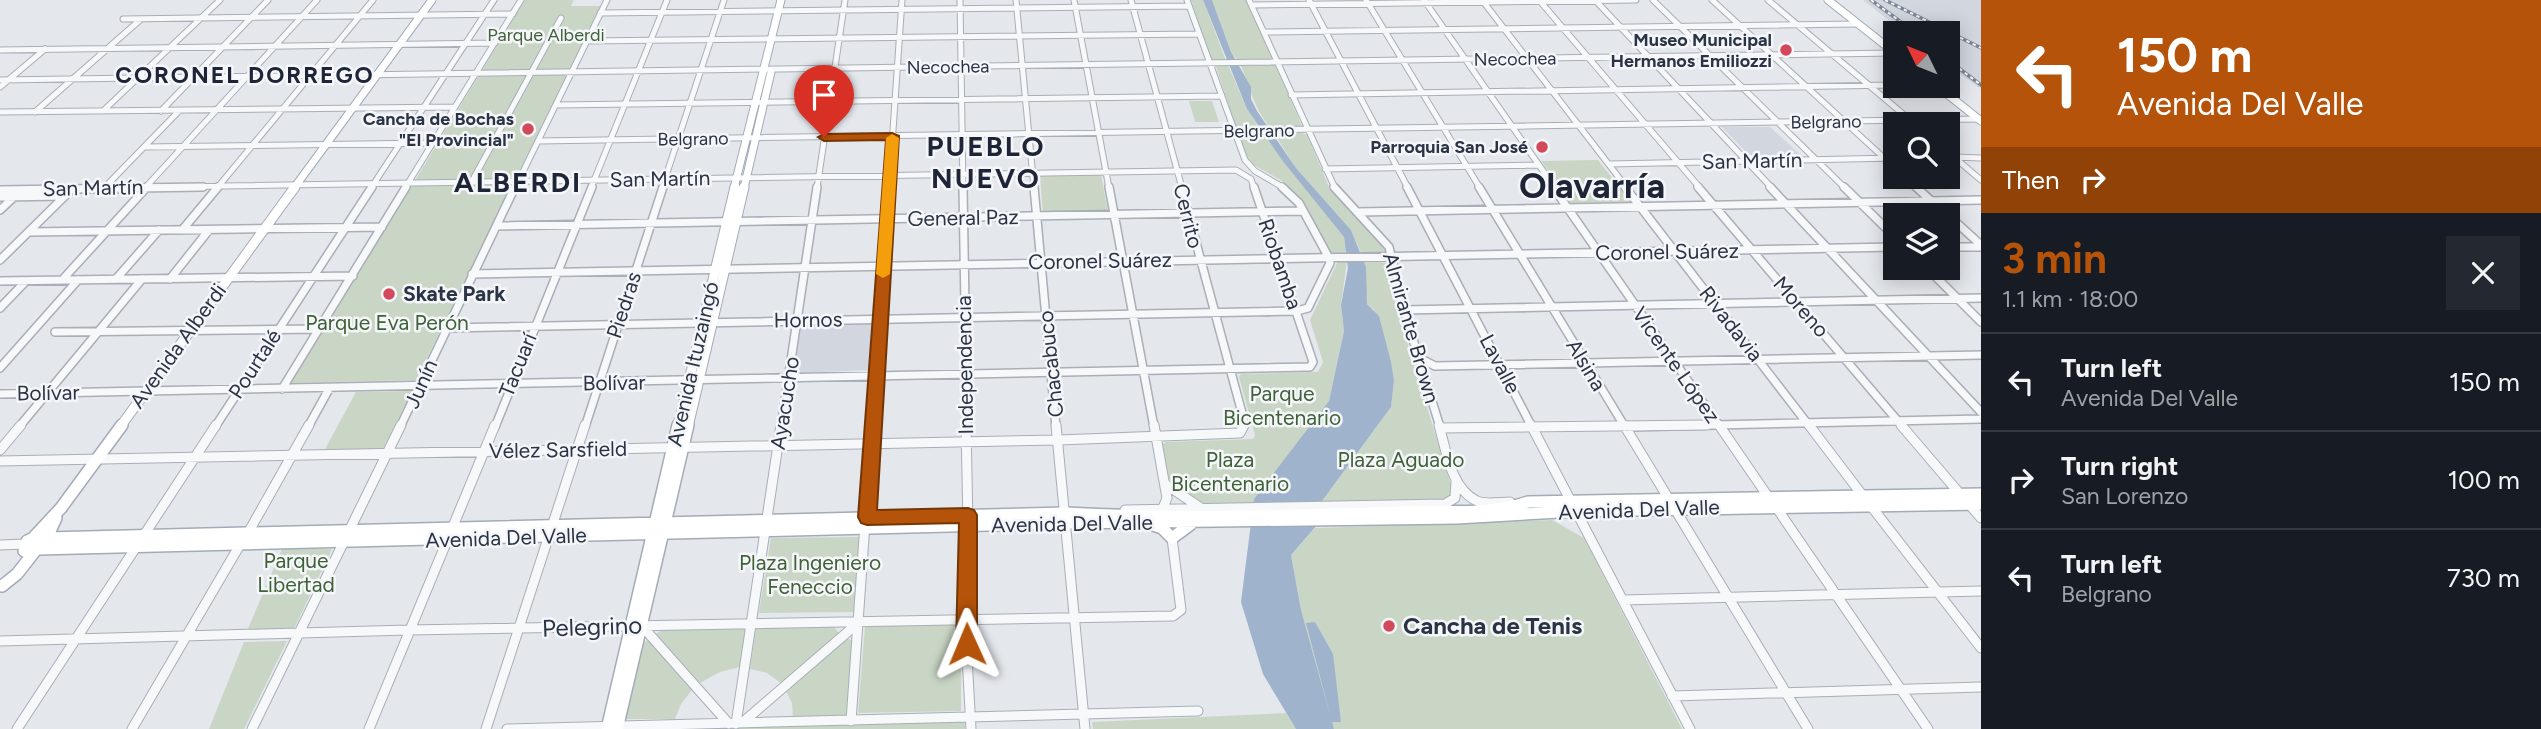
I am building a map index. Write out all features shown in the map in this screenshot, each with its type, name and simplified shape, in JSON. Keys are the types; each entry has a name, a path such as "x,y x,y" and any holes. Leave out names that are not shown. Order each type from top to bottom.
{"main road":[{"name":"Avenida Alberdi","path":"1,588 16,574 94,460 265,229 295,183 434,0"},
{"name":"Avenida Ituzaingó","path":"612,727 783,7 781,0"},
{"path":"1828,0 1883,43"},
{"path":"1834,0 1883,42"},
{"path":"1954,98 1981,118"},
{"path":"1958,98 1981,118"},
{"name":"Avenida Del Valle","path":"1672,504 1768,497 1981,494"},
{"name":"Avenida Del Valle","path":"35,544 249,532 553,525 660,528 1112,516 1335,514 1483,509 1511,507 1528,502 1574,506"},
{"name":"Avenida Del Valle","path":"1335,514 1457,518 1574,506 1672,504 1776,507 1981,503"},
{"name":"Avenida Del Valle","path":"1066,518 1192,523 1241,515"},
{"path":"1148,523 1162,528 1172,538 1192,523"},
{"name":"Avenida Del Valle","path":"35,544 135,547 549,538 660,528"}],"street":[{"path":"102,112 220,0"},
{"path":"161,111 268,0"},
{"path":"63,279 317,0"},
{"path":"183,229 373,0"},
{"name":"Pourtalé","path":"16,729 494,0"},
{"path":"282,390 521,0"},
{"name":"Junín","path":"252,729 390,453 446,328 607,0"},
{"name":"Tacuarí","path":"369,729 408,630 449,540 509,385 667,0"},
{"name":"Piedras","path":"486,729 724,0"},
{"name":"Ayacucho","path":"736,723 845,0"},
{"path":"851,721 902,0"},
{"name":"Independencia","path":"960,0 960,174 968,520 965,620 971,729"},
{"name":"Moreno","path":"1539,0 1981,518"},
{"path":"1596,0 1981,412"},
{"path":"1250,3 1636,0"},
{"path":"1653,0 1883,225"},
{"path":"1712,0 1883,157"},
{"path":"1768,0 1901,112"},
{"name":"Vicente López","path":"1425,1 1928,729"},
{"name":"Rivadavia","path":"1483,1 1981,648"},
{"name":"Lavalle","path":"1310,2 1690,729"},
{"name":"Alsina","path":"1367,2 1808,729"},
{"name":"Cerrito","path":"1132,3 1245,424 1242,432"},
{"path":"600,13 783,7 843,10 960,9 1017,4 1187,3 1245,160 1253,169 1287,190 1303,211 1329,258 1308,308 1297,311"},
{"name":"Almirante Brown","path":"1250,3 1333,186 1387,243 1417,356 1456,481"},
{"name":"Chacabuco","path":"1017,4 1085,729"},
{"path":"1075,4 1165,484 1167,498 1163,508"},
{"path":"123,19 513,14"},
{"path":"471,183 561,18"},
{"path":"35,113 139,20"},
{"path":"1264,32 1859,24"},
{"path":"587,41 1198,34"},
{"path":"1,51 495,43"},
{"path":"0,87 45,49"},
{"name":"Necochea","path":"0,80 1883,52"},
{"path":"1291,94 1883,85"},
{"path":"556,105 1222,96"},
{"path":"0,112 454,107"},
{"path":"104,188 179,111"},
{"name":"Belgrano","path":"1960,119 1981,118"},
{"name":"Belgrano","path":"538,141 1883,122"},
{"path":"144,147 433,143"},
{"path":"1960,157 1981,158"},
{"name":"San Martín","path":"1609,164 1883,158"},
{"path":"1236,170 1242,169 1245,160"},
{"path":"1960,164 1981,180"},
{"path":"1325,169 1538,165"},
{"path":"1236,170 1251,178 1255,174 1263,175"},
{"name":"San Martín","path":"0,190 1236,170"},
{"name":"Riobamba","path":"1251,178 1313,359 1312,365"},
{"path":"0,260 73,188"},
{"path":"0,210 22,189"},
{"path":"1918,189 1933,203"},
{"path":"0,197 65,195"},
{"path":"1359,212 1981,200"},
{"name":"General Paz","path":"497,226 1303,211"},
{"path":"1960,226 1981,246"},
{"path":"29,232 382,227"},
{"path":"116,279 159,230"},
{"path":"170,279 209,230"},
{"path":"1960,247 1981,246"},
{"name":"Coronel Suárez","path":"472,274 1883,247"},
{"path":"0,281 353,276"},
{"path":"0,368 78,279"},
{"path":"0,450 142,279"},
{"path":"0,308 26,280"},
{"path":"1939,280 1981,322"},
{"path":"1404,310 1981,298"},
{"name":"Hornos","path":"446,328 1297,311"},
{"path":"55,332 319,329"},
{"path":"1424,380 1427,371 1435,366 1981,355"},
{"path":"1417,356 1435,366"},
{"name":"Bolívar","path":"0,394 1304,369 1312,365"},
{"path":"132,729 249,532 329,389"},
{"path":"1440,428 1981,419"},
{"name":"Vélez Sarsfield","path":"0,461 1059,440 1235,435 1242,432"},
{"path":"1456,481 1469,498 1476,502 1528,502"},
{"name":"Avenida Del Valle","path":"1335,514 1449,503 1455,498 1456,481"},
{"path":"1165,484 1202,509"},
{"name":"Avenida Del Valle","path":"1066,518 1163,508 1202,509 1241,515"},
{"name":"Pelegrino","path":"0,641 636,625 1173,616 1181,610 1172,538"},
{"name":"Avenida Del Valle","path":"0,545 35,544"},
{"path":"1623,600 1981,591"},
{"path":"736,723 859,623"},
{"path":"636,625 736,723"},
{"path":"1672,696 1981,687"},
{"path":"507,729 1199,711"}],"shaded area":[{"path":"1863,0 1981,0 1981,89 1960,74 1960,21 1890,21"},
{"path":"1722,127 1770,127 1801,155 1749,155"},
{"path":"873,320 871,370 795,373 801,322"}],"green space":[{"name":"Parque Alberdi","path":"525,0 574,0 571,6 603,6 570,71 481,72"},
{"path":"1191,0 1203,0 1226,61 1210,59"},
{"path":"1212,0 1248,0 1273,58 1270,61 1238,61 1231,52"},
{"path":"1240,64 1276,65 1302,126 1271,129 1256,105"},
{"path":"1228,65 1247,109 1260,129 1236,127 1216,67"},
{"path":"569,74 515,180 414,182 479,75"},
{"path":"1189,101 1212,101 1219,122 1195,122"},
{"path":"1263,133 1344,237 1346,255 1329,252 1300,199 1282,181 1249,162 1239,134"},
{"path":"1274,133 1307,135 1329,187 1354,210 1385,247 1385,252 1362,255 1351,230 1296,168"},
{"path":"1598,160 1631,202 1570,203 1541,161"},
{"path":"1101,174 1108,213 1043,214 1040,175"},
{"name":"Parque Eva Perón","path":"513,184 416,380 290,383 411,185"},
{"name":"Parque Bicentenario","path":"1364,260 1386,263 1399,316 1451,485 1453,497 1448,500 1322,501 1391,407 1394,381 1374,310 1367,304"},
{"name":"Parque Bicentenario","path":"1338,261 1347,261 1341,305 1344,331 1329,401 1253,504 1200,505 1170,484 1162,445 1166,442 1253,439 1255,435 1239,377 1241,374 1318,372 1323,362 1310,320"},
{"path":"412,391 383,449 324,451 356,392"},
{"path":"1552,520 1584,538 1682,729 1334,729 1301,610 1291,555 1315,528"},
{"name":"Plaza Ingeniero Feneccio","path":"860,537 854,612 759,613 771,538"},
{"name":"Parque Libertad","path":"282,549 332,549 294,629 247,631"},
{"path":"961,625 961,711 858,713 865,626"},
{"name":"Plaza Ingeniero Feneccio","path":"756,626 833,626 839,633 781,683 767,673 750,669"},
{"name":"Plaza Ingeniero Feneccio","path":"746,627 740,667 720,672 700,683 656,634 665,628"},
{"name":"Plaza Ingeniero Feneccio","path":"847,638 853,641 847,717 793,718 792,703 786,691"},
{"path":"648,640 692,690 681,704 675,719 624,719 640,645"},
{"name":"Parque Libertad","path":"287,641 244,729 209,729 244,642"},
{"path":"1286,713 1296,729 1093,729 1092,722"},
{"path":"965,721 965,729 693,729"}],"water":[{"path":"1203,0 1212,0 1231,52 1251,87 1251,99 1257,111 1296,168 1351,230 1366,267 1367,304 1379,316 1391,362 1394,381 1391,407 1322,501 1318,524 1291,555 1301,610 1334,729 1296,729 1263,674 1241,602 1254,499 1329,401 1344,331 1341,305 1348,268 1344,237 1282,160 1247,109"},
{"path":"1315,622 1333,654 1341,722 1332,722 1306,623"}],"railway":[{"path":"1871,0 1900,21"},
{"path":"1885,0 1981,48"},
{"path":"1960,69 1981,85"}],"slow traffic":[{"path":"883,274 892,138"}],"place":[{"name":"Museo Municipal Hermanos Emiliozzi","path":"1786,50"},
{"name":"Cancha de Bochas \"El Provincial\"","path":"528,129"},
{"name":"Parroquia San José","path":"1542,147"},
{"name":"Skate Park","path":"389,294"},
{"name":"Cancha de Tenis","path":"1389,626"}],"district":[{"name":"CORONEL DORREGO","path":"245,75"},
{"name":"PUEBLO NUEVO","path":"986,162"},
{"name":"ALBERDI","path":"518,182"},
{"name":"Olavarría","path":"1592,186"}],"route":[{"path":"824,137 892,136 867,517 968,515 965,620 967,644"}],"park label":[{"name":"Plaza Aguado","path":"1401,460"},
{"name":"Plaza Bicentenario","path":"1230,472"}]}
